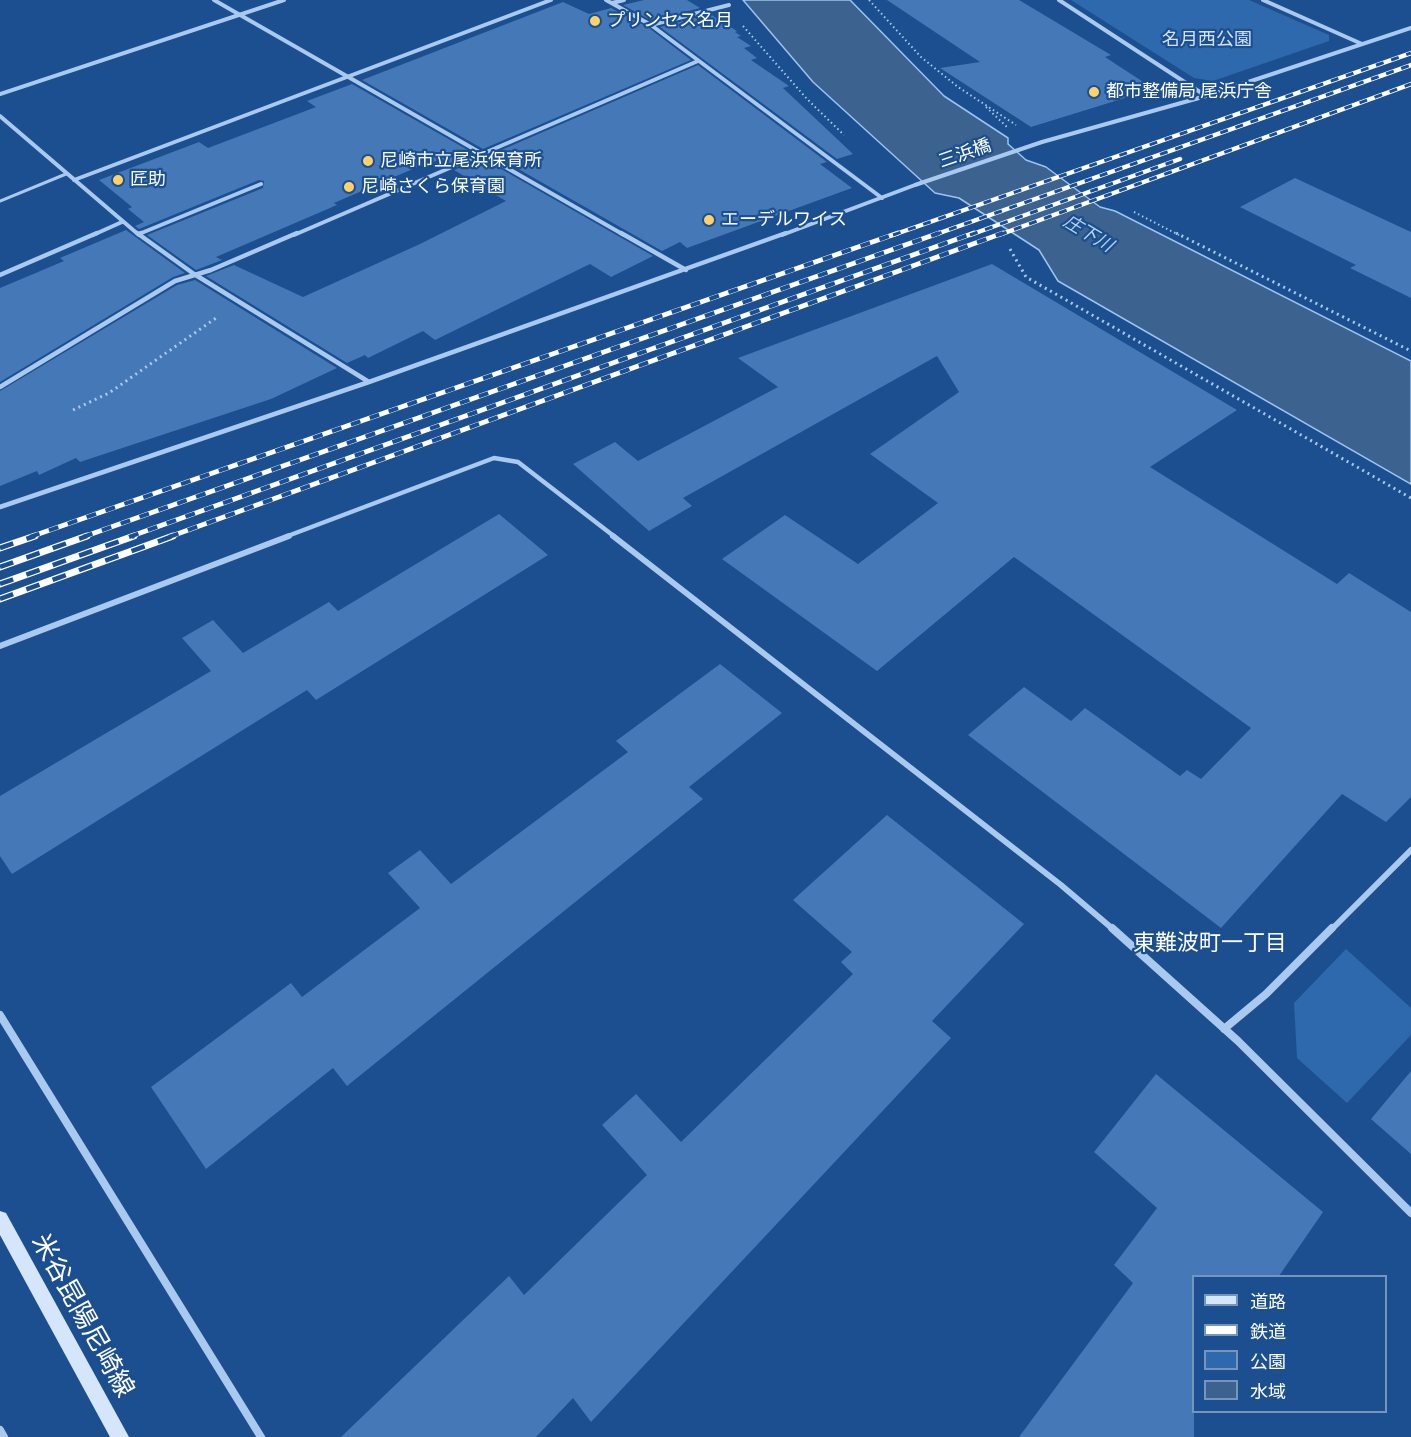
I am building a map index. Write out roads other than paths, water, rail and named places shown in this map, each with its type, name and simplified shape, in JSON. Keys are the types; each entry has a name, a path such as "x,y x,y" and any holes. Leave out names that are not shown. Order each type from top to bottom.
{"main road":[{"name":"米谷昆陽尼崎線","path":"0,1219 120,1437"}],"street":[{"path":"214,0 686,270"},
{"path":"0,94 284,0"},
{"path":"74,180 551,0"},
{"path":"606,0 651,25 882,198"},
{"path":"612,3 624,0"},
{"path":"1059,0 1206,96"},
{"path":"1263,0 1362,44"},
{"path":"651,25 729,5"},
{"name":"三浜橋","path":"0,507 369,382 686,270 915,185 1042,142 1206,96 1411,28"},
{"path":"0,387 175,280 212,270 698,61"},
{"path":"0,116 122,222 194,274 369,382"},
{"path":"139,234 261,184"},
{"path":"0,275 122,222"},
{"path":"0,646 494,458 518,462 995,832 1138,950 1224,1029 1411,1213"},
{"path":"1224,1029 1266,994 1411,850"},
{"path":"0,1015 261,1437"},
{"path":"0,1430 4,1437"}],"lane":[{"path":"0,201 66,174"}],"water":[{"name":"庄下川","path":"743,0 850,0 944,96 1008,138 1008,144 1026,160 1046,167 1100,207 1115,211 1411,361 1411,484 1058,281 1039,250 959,198 935,193 813,82"}],"railway":[{"path":"893,235 1411,53"},
{"path":"934,235 1411,65"},
{"path":"999,235 1411,84"},
{"path":"970,235 1180,159"},
{"path":"30,537 898,233"},
{"path":"83,537 939,233"},
{"path":"129,537 974,233"},
{"path":"169,537 1003,233"},
{"path":"0,548 35,536"},
{"path":"0,567 87,536"},
{"path":"0,584 134,536"},
{"path":"0,599 173,536"}],"place":[{"name":"プリンセス名月","path":"595,21"},
{"name":"都市整備局 尾浜庁舎","path":"1094,92"},
{"name":"尼崎市立尾浜保育所","path":"368,161"},
{"name":"匠助","path":"118,180"},
{"name":"尼崎さくら保育園","path":"349,187"},
{"name":"エーデルワイス","path":"709,220"}],"district":[{"name":"東難波町一丁目","path":"1210,944"}],"park label":[{"name":"名月西公園","path":"1207,40"}]}
